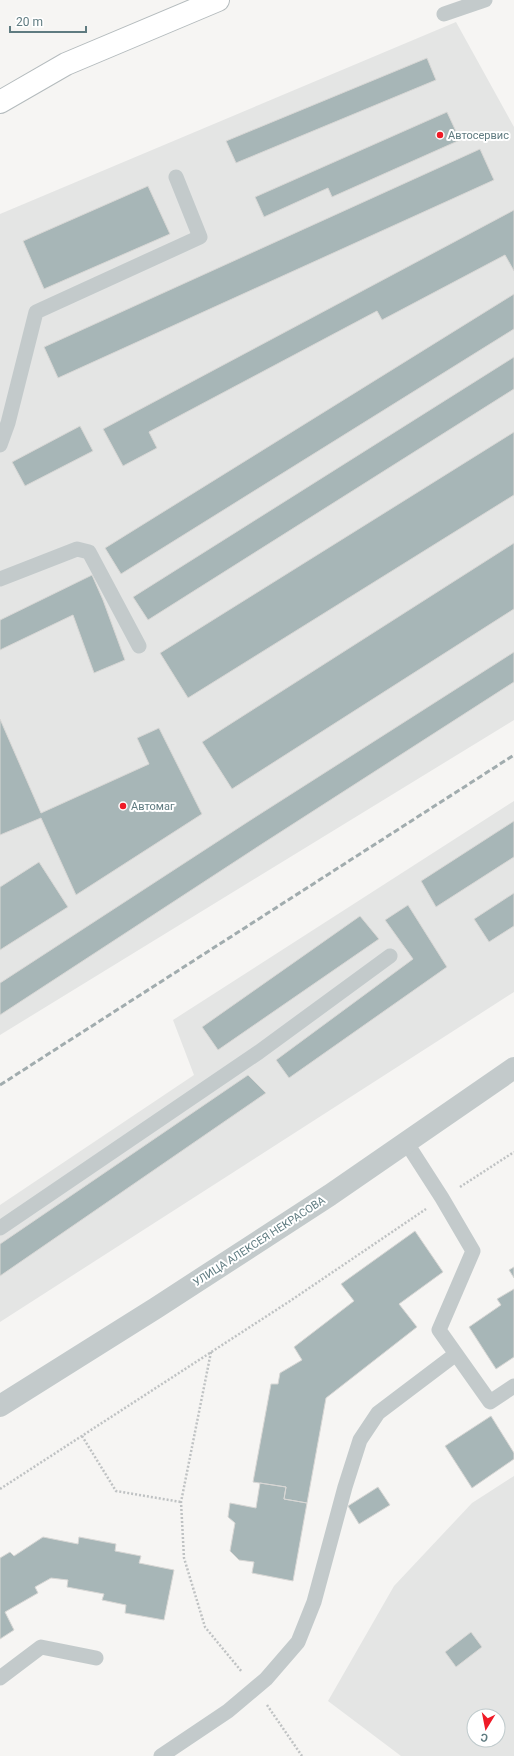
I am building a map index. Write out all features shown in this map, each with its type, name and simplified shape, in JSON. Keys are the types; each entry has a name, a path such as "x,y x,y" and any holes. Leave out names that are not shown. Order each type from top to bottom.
{"main road":[{"path":"0,102 66,64 218,0"}],"street":[{"name":"УЛИЦА АЛЕКСЕЯ НЕКРАСОВА","path":"0,1406 156,1308 330,1195 514,1068"}],"lane":[{"path":"444,14 485,0"},
{"path":"0,445 8,423 36,312 200,237 176,177"},
{"path":"0,579 78,549 88,552 139,646"},
{"path":"0,1228 259,1052 390,956"},
{"path":"406,1142 442,1198 473,1251 439,1330 490,1402 514,1386"},
{"path":"161,1756 228,1711 266,1679 298,1642 314,1602 345,1487 360,1440 378,1413 456,1354"},
{"path":"0,1678 41,1647 96,1658"}],"path":[{"path":"0,1489 514,1152"},
{"path":"211,1352 181,1502 184,1558 205,1627 255,1688 302,1756"},
{"path":"82,1436 116,1491 181,1502"}],"shaded area":[{"path":"456,22 514,127 514,720 0,1035 0,214"},
{"path":"514,801 514,992 0,1322 0,1205 194,1075 173,1020"},
{"path":"514,1476 514,1756 401,1756 328,1701 394,1586 472,1503"}],"building":[{"path":"427,58 436,80 236,163 226,141"},
{"path":"447,112 460,140 332,197 328,188 264,217 255,197"},
{"path":"480,149 494,180 58,378 44,347"},
{"path":"148,186 170,234 44,289 23,241"},
{"path":"514,210 514,271 505,255 382,320 377,311 149,432 157,448 123,466 103,429"},
{"path":"514,294 514,329 121,574 105,548"},
{"path":"514,357 514,389 148,620 133,597"},
{"path":"80,426 93,451 25,486 12,462"},
{"path":"514,432 514,495 188,698 160,653"},
{"path":"514,543 514,609 232,789 202,742"},
{"path":"92,575 103,600 125,660 94,673 73,615 0,650 0,620"},
{"path":"514,652 514,682 0,1015 0,983 249,821"},
{"path":"0,719 41,813 149,764 137,738 159,728 202,814 76,895 41,818 0,835"},
{"path":"514,821 514,857 436,907 421,881"},
{"path":"39,862 68,907 0,950 0,887"},
{"path":"514,893 514,926 489,942 474,919"},
{"path":"408,905 447,967 289,1078 276,1060 413,959 385,920"},
{"path":"360,916 379,939 218,1050 202,1027"},
{"path":"248,1075 266,1093 0,1276 0,1244"},
{"path":"415,1231 443,1272 399,1304 417,1327 326,1398 307,1503 284,1499 286,1487 253,1482 271,1384 278,1384 280,1373 302,1360 294,1347 354,1301 341,1284"},
{"path":"514,1267 514,1278 509,1270"},
{"path":"514,1289 514,1357 496,1369 469,1327 501,1305 497,1299"},
{"path":"491,1416 514,1453 514,1459 472,1488 445,1446"},
{"path":"260,1483 286,1487 284,1499 307,1503 293,1581 252,1573 254,1562 239,1560 230,1551 235,1523 228,1517 230,1503 256,1508"},
{"path":"378,1487 390,1505 359,1524 348,1506"},
{"path":"43,1537 78,1544 79,1537 116,1544 115,1551 141,1556 139,1563 174,1570 164,1620 125,1613 126,1605 102,1600 104,1594 67,1587 68,1580 51,1578 35,1587 38,1593 5,1612 14,1630 0,1639 0,1558 10,1552 14,1556"},
{"path":"471,1632 482,1647 456,1667 445,1652"}],"railway":[{"path":"0,1085 514,755"}],"place":[{"name":"Автосервис","path":"440,135"},
{"name":"Автомаг","path":"123,806"}]}
